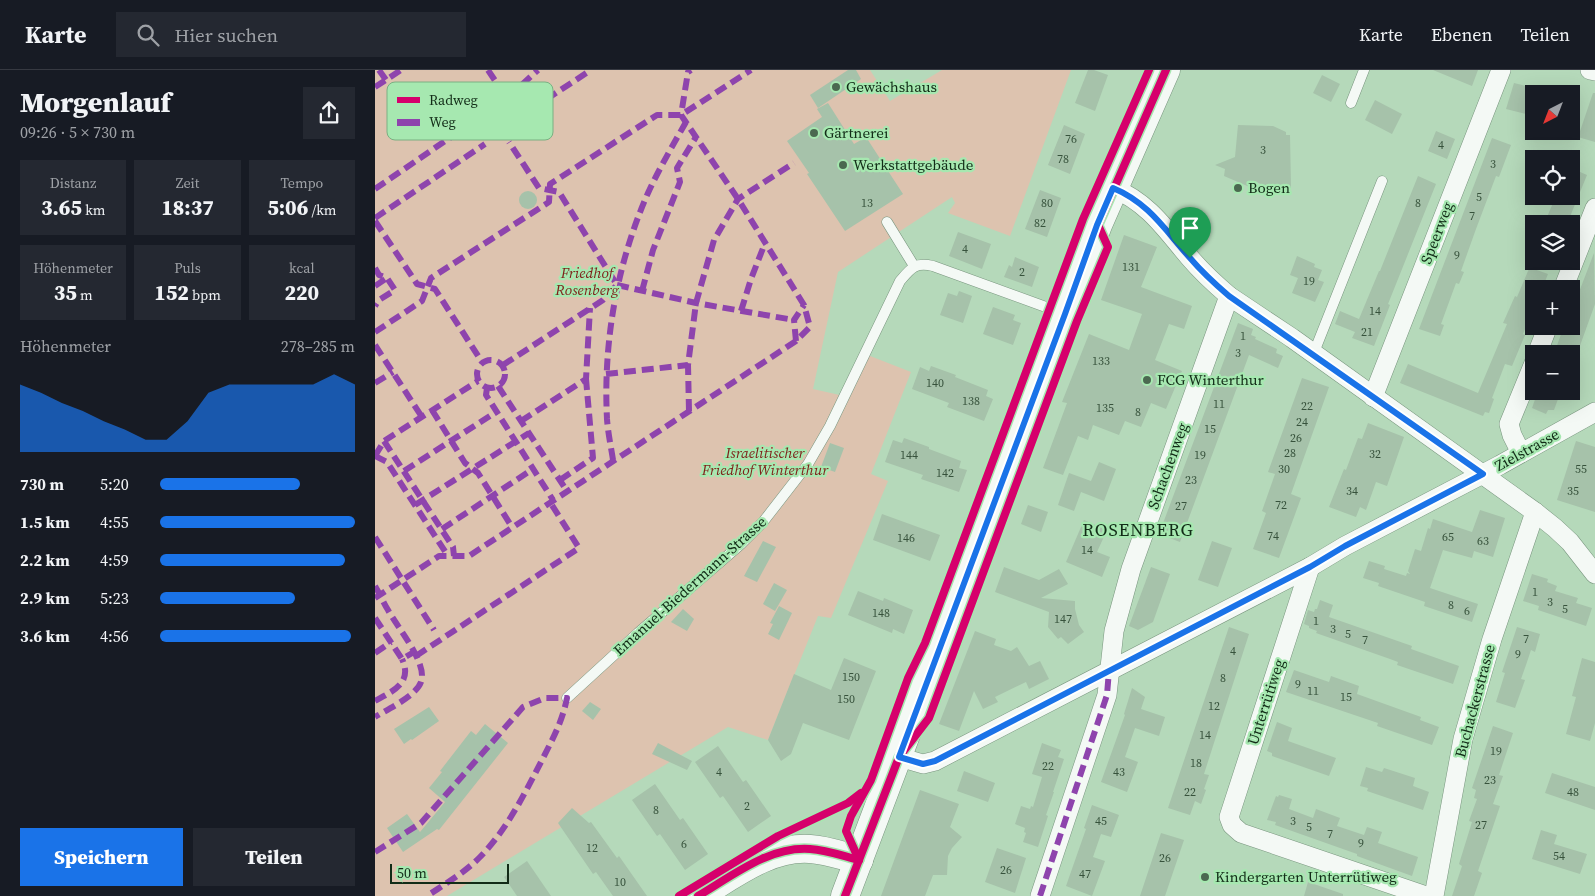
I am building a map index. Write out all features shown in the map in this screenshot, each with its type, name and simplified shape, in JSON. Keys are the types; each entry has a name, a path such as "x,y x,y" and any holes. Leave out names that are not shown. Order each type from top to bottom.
{"main road":[{"path":"845,896 899,757 1097,225 1166,70"},
{"path":"698,896 744,868 767,856 781,852 809,848 824,850 859,860"}],"street":[{"name":"Speerweg","path":"1373,397 1501,70"},
{"path":"1590,70 1595,71"},
{"path":"1113,188 1128,194 1158,219 1209,278 1229,296 1535,512 1570,542 1595,574"},
{"path":"1567,280 1595,208"},
{"name":"Schachenweg","path":"1041,896 1107,695 1114,632 1131,569 1229,296"},
{"path":"1521,454 1509,424 1525,385"},
{"name":"Zielstrasse","path":"899,757 923,764 935,761 1310,567 1345,546 1521,454 1595,412"},
{"name":"Buchackerstrasse","path":"1434,896 1463,739 1492,639 1535,512"},
{"name":"Unterrütiweg","path":"1310,567 1229,817 1232,824 1241,833 1426,896"}],"lane":[{"path":"1351,103 1364,70"},
{"path":"1313,355 1382,181"},
{"path":"887,222 914,266 923,264 933,266 1065,314"},
{"name":"Emanuel-Biedermann-Strasse","path":"567,698 638,633 741,544 763,522 808,464 830,426 901,281 914,266"}],"green space":[{"name":"Friedhof Rosenberg","path":"375,70 870,70 890,101 942,70 1071,70 1010,236 948,213 955,203 952,197 838,272 813,389 844,396 865,354 911,372 871,474 888,481 831,618 818,616 768,740 728,727 447,896 375,896"}],"building":[{"name":"Gewächshaus","path":"848,70 856,70 861,79 818,108 810,95"},
{"path":"1088,70 1108,75 1095,111 1075,103"},
{"path":"1433,70 1478,70 1472,86"},
{"path":"1322,75 1340,84 1331,102 1313,93"},
{"path":"1514,83 1525,86 1525,114 1506,109"},
{"path":"1593,93 1595,93 1595,142 1580,138 1580,131"},
{"path":"1375,100 1402,114 1392,134 1365,120"},
{"path":"828,103 854,144 866,137 903,194 845,231 787,141 822,117 817,109"},
{"path":"1064,125 1085,134 1070,174 1048,165"},
{"path":"1238,125 1273,126 1286,132 1286,135 1290,135 1291,188 1270,188 1254,181 1252,188 1224,176 1225,169 1215,165 1235,157"},
{"path":"1436,131 1455,139 1447,159 1428,151"},
{"path":"1492,138 1511,145 1499,177 1496,176 1476,229 1461,271 1464,272 1459,284 1456,283 1441,324 1444,325 1440,336 1419,329"},
{"path":"1580,172 1587,175 1580,192"},
{"path":"1418,176 1436,184 1388,304 1390,305 1374,346 1352,338 1355,332 1335,324 1340,311 1359,319"},
{"path":"1040,190 1061,198 1047,237 1025,229"},
{"path":"528,191 534,194 537,200 534,206 528,209 522,206 519,200 522,194"},
{"path":"1552,205 1575,205 1571,215 1548,215"},
{"path":"958,232 991,244 982,269 949,256"},
{"path":"1124,235 1157,247 1141,287 1192,306 1184,329 1169,324 1155,360 1182,371 1166,409 1151,403 1141,427 1125,421 1119,435 1093,425 1088,440 1078,436 1063,475 1043,468 1067,403 1062,402 1089,334 1129,350 1142,314 1101,300"},
{"path":"1594,253 1595,304 1580,346 1557,345 1561,335 1580,335 1580,290"},
{"path":"1297,256 1315,264 1314,267 1322,270 1318,280 1324,282 1315,302 1292,293 1298,278 1290,275"},
{"path":"1015,257 1039,267 1032,287 1004,277 1009,265 1012,267"},
{"path":"1528,270 1537,270 1548,274 1546,280 1525,280 1525,329 1523,334 1525,335 1512,366 1505,364 1492,398 1494,399 1489,413 1485,412 1483,416 1400,383 1408,364 1478,393 1507,324 1503,323 1515,296 1517,297"},
{"path":"959,291 972,296 963,323 940,315 948,293 957,296"},
{"path":"993,307 1015,315 1013,320 1021,323 1013,345 983,334"},
{"path":"1238,323 1253,329 1251,335 1256,337 1255,339 1277,349 1276,353 1283,356 1278,368 1249,355 1180,542 1159,534"},
{"path":"931,366 988,390 986,396 993,399 984,421 947,407 949,403 912,389 920,367 929,371"},
{"path":"1302,378 1329,387 1291,494 1301,498 1279,558 1253,549 1266,513 1262,511 1275,474 1268,472"},
{"path":"1535,400 1558,400 1554,410 1548,410 1546,414 1532,408"},
{"path":"1368,423 1404,437 1387,486 1376,482 1366,510 1360,507 1356,517 1329,507 1358,438 1362,439"},
{"path":"904,438 961,461 959,468 967,470 959,492 921,479 923,475 885,462 893,440 902,443"},
{"path":"1576,441 1595,447 1595,512 1557,500"},
{"path":"830,443 844,448 835,472 821,467"},
{"path":"1099,462 1116,469 1104,501 1081,492 1074,511 1058,505 1069,473 1091,481"},
{"path":"1028,505 1048,512 1041,532 1021,524"},
{"path":"1480,510 1505,518 1493,557 1474,551 1472,558 1443,550 1430,588 1478,604 1472,622 1424,606 1425,602 1378,586 1379,583 1363,578 1369,561 1385,566 1384,569 1406,576 1407,573 1410,574 1408,571 1415,549 1421,551 1428,528 1430,529 1433,519 1472,532"},
{"path":"882,514 940,535 930,561 873,540"},
{"path":"1084,520 1107,530 1097,552 1110,557 1102,577 1066,562"},
{"path":"763,541 776,547 757,582 744,576"},
{"path":"1212,541 1232,548 1218,587 1198,580"},
{"path":"1004,567 1039,580 1059,569 1068,584 1041,598 1075,601 1079,625 1084,632 1068,644 1061,637 1058,639 1048,627 1049,612 995,592"},
{"path":"1151,567 1170,574 1153,622 1138,630 1129,626"},
{"path":"1532,574 1548,579 1547,582 1557,586 1555,591 1578,598 1576,603 1592,608 1586,626 1538,610 1539,606 1523,601"},
{"path":"774,583 787,590 775,611 763,604"},
{"path":"858,591 883,601 884,598 913,610 904,634 893,629 892,633 848,615"},
{"path":"1320,600 1333,605 1329,617 1412,646 1411,649 1459,666 1453,684 1397,665 1398,662 1316,633 1317,631 1304,624 1308,610 1314,612"},
{"path":"779,606 792,613 779,640 768,634 773,624 770,623"},
{"path":"683,609 694,619 687,631 671,622"},
{"path":"1229,627 1249,634 1204,774 1209,775 1204,789 1206,790 1201,804 1195,801 1190,815 1168,808"},
{"path":"1517,627 1540,634 1535,652 1531,650 1521,679 1525,680 1515,708 1496,702 1505,673 1502,672"},
{"path":"975,631 996,639 994,645 1011,651 1017,647 1029,666 1040,661 1049,679 1029,689 1026,682 995,697 998,702 983,709 974,691 959,731 939,724"},
{"path":"844,658 876,671 849,740 803,723 791,754 781,761 768,740 794,674 831,690"},
{"path":"1582,658 1595,662 1595,723 1590,741 1566,734 1576,697 1572,696"},
{"path":"1294,670 1329,682 1331,676 1359,686 1357,694 1421,717 1420,720 1439,727 1432,745 1377,726 1378,723 1286,692"},
{"path":"1132,688 1145,697 1141,709 1165,717 1159,736 1135,728 1125,757 1138,762 1127,792 1101,782 1125,715"},
{"path":"590,702 601,709 593,720 582,711"},
{"path":"429,707 439,721 404,744 394,729"},
{"path":"1277,722 1292,728 1288,741 1336,758 1329,776 1272,756 1272,753 1267,751"},
{"path":"485,724 508,743 439,830 437,829 403,852 387,828 407,814 420,832 445,802 429,788 471,731 476,735"},
{"path":"1493,726 1513,733 1499,775 1503,776 1493,804 1500,806 1478,871 1482,873 1474,896 1452,896 1462,866 1459,864 1472,822 1469,821 1477,799 1474,798 1476,790 1472,788"},
{"path":"658,743 692,761 687,770 652,754"},
{"path":"1042,743 1061,750 1058,757 1064,759 1038,847 1023,842 1026,833 1024,832 1025,828 1015,824 1021,806 1030,809 1031,806 1033,807 1042,777 1032,774"},
{"path":"718,746 743,782 746,780 771,816 748,832 723,796 720,798 695,762"},
{"path":"1366,767 1382,772 1384,768 1415,778 1413,786 1429,792 1423,810 1367,791 1368,788 1360,786"},
{"path":"964,771 995,783 988,802 957,791"},
{"path":"1552,773 1595,787 1595,810 1545,793"},
{"path":"655,784 680,820 683,818 708,854 685,870 660,834 657,836 632,800"},
{"path":"920,790 959,804 950,827 962,837 952,848 948,856 947,875 933,875 925,896 881,896"},
{"path":"1279,795 1292,799 1289,809 1313,818 1316,809 1340,818 1337,826 1364,835 1367,827 1382,832 1378,843 1418,857 1412,876 1275,825 1276,822 1267,820 1276,796 1278,797"},
{"path":"1092,805 1119,815 1111,837 1101,834 1093,857 1105,861 1092,896 1066,886 1086,829 1084,828"},
{"path":"572,808 589,823 591,822 617,858 619,856 647,896 613,896 596,872 593,874 558,823"},
{"path":"1541,830 1557,835 1554,844 1587,854 1580,874 1532,859"},
{"path":"1161,833 1184,840 1165,896 1140,896"},
{"path":"997,848 1026,858 1015,893 985,882"},
{"path":"527,861 551,896 517,896 504,877"},
{"path":"1308,882 1343,894 1343,896 1304,896"}],"marked path":[{"path":"379,70 386,80"},
{"path":"375,87 401,70"},
{"path":"488,70 496,82"},
{"path":"525,82 538,70"},
{"path":"553,95 591,70"},
{"path":"375,598 439,556 469,556 796,341 810,327 804,305 738,199 681,115 688,72 691,70"},
{"path":"375,332 422,301 431,278 549,202 550,184 657,115 681,115 751,70"},
{"path":"613,460 607,419 607,361 614,303 620,275 637,220 648,193 686,122"},
{"path":"642,291 653,250 680,182 677,168 696,137"},
{"path":"375,189 447,140"},
{"path":"503,365 603,300 617,285 559,192 539,188 509,142"},
{"path":"375,218 485,144"},
{"path":"689,411 688,365 696,303 714,240 738,199 794,163"},
{"path":"375,221 417,284 435,289 482,362"},
{"path":"741,311 765,243"},
{"path":"375,268 379,275 387,278 395,290 379,300 375,306"},
{"path":"375,286 387,278"},
{"path":"617,285 696,303 794,320"},
{"path":"796,341 794,320 804,305"},
{"path":"521,421 586,379 590,308"},
{"path":"375,345 422,417"},
{"path":"491,360 501,364 505,374 501,384 491,388 481,384 477,374 481,364 491,360"},
{"path":"606,374 688,365"},
{"path":"375,383 393,372"},
{"path":"560,480 593,458 586,379"},
{"path":"375,456 384,441 478,381"},
{"path":"498,386 567,491"},
{"path":"487,388 486,395 553,500"},
{"path":"432,410 465,463 478,473 512,527"},
{"path":"404,471 496,412"},
{"path":"415,505 529,433"},
{"path":"384,441 453,547 454,556"},
{"path":"375,456 387,462 448,556"},
{"path":"442,529 533,469"},
{"path":"416,656 579,548 550,502"},
{"path":"375,537 434,630"},
{"path":"375,586 386,607 411,645 422,674 421,682 414,692 375,717"},
{"path":"375,618 402,659 414,652"},
{"path":"375,653 391,642"},
{"path":"375,701 394,690 403,680 405,667 402,659"},
{"path":"1040,896 1107,695 1109,670"},
{"path":"375,852 421,823 523,707 545,698 567,698 549,746 521,800 498,836 473,863 427,896"}],"cycle path":[{"path":"859,860 846,831 851,816 871,780 908,678 925,643 1083,219 1149,70"},
{"path":"845,896 899,757 929,718 1077,321 1108,247 1098,225 1166,70"},
{"path":"679,896 778,836 848,803 861,793"},
{"path":"698,896 751,864 780,852 810,849 859,860"}],"place":[{"name":"Gewächshaus","path":"836,87"},
{"name":"Gärtnerei","path":"814,133"},
{"name":"Werkstattgebäude","path":"843,165"},
{"name":"Bogen","path":"1238,188"},
{"name":"FCG Winterthur","path":"1147,380"},
{"name":"Kindergarten Unterrütiweg","path":"1205,877"}],"district":[{"name":"ROSENBERG","path":"1138,530"}],"route":[{"path":"1113,188 1128,194 1158,219 1190,258 1229,296 1292,338 1313,355 1483,474 1345,546 1310,567 935,761 923,764 899,757 1097,225 1113,188"}],"park label":[{"name":"Israelitischer Friedhof Winterthur","path":"765,462"}]}
